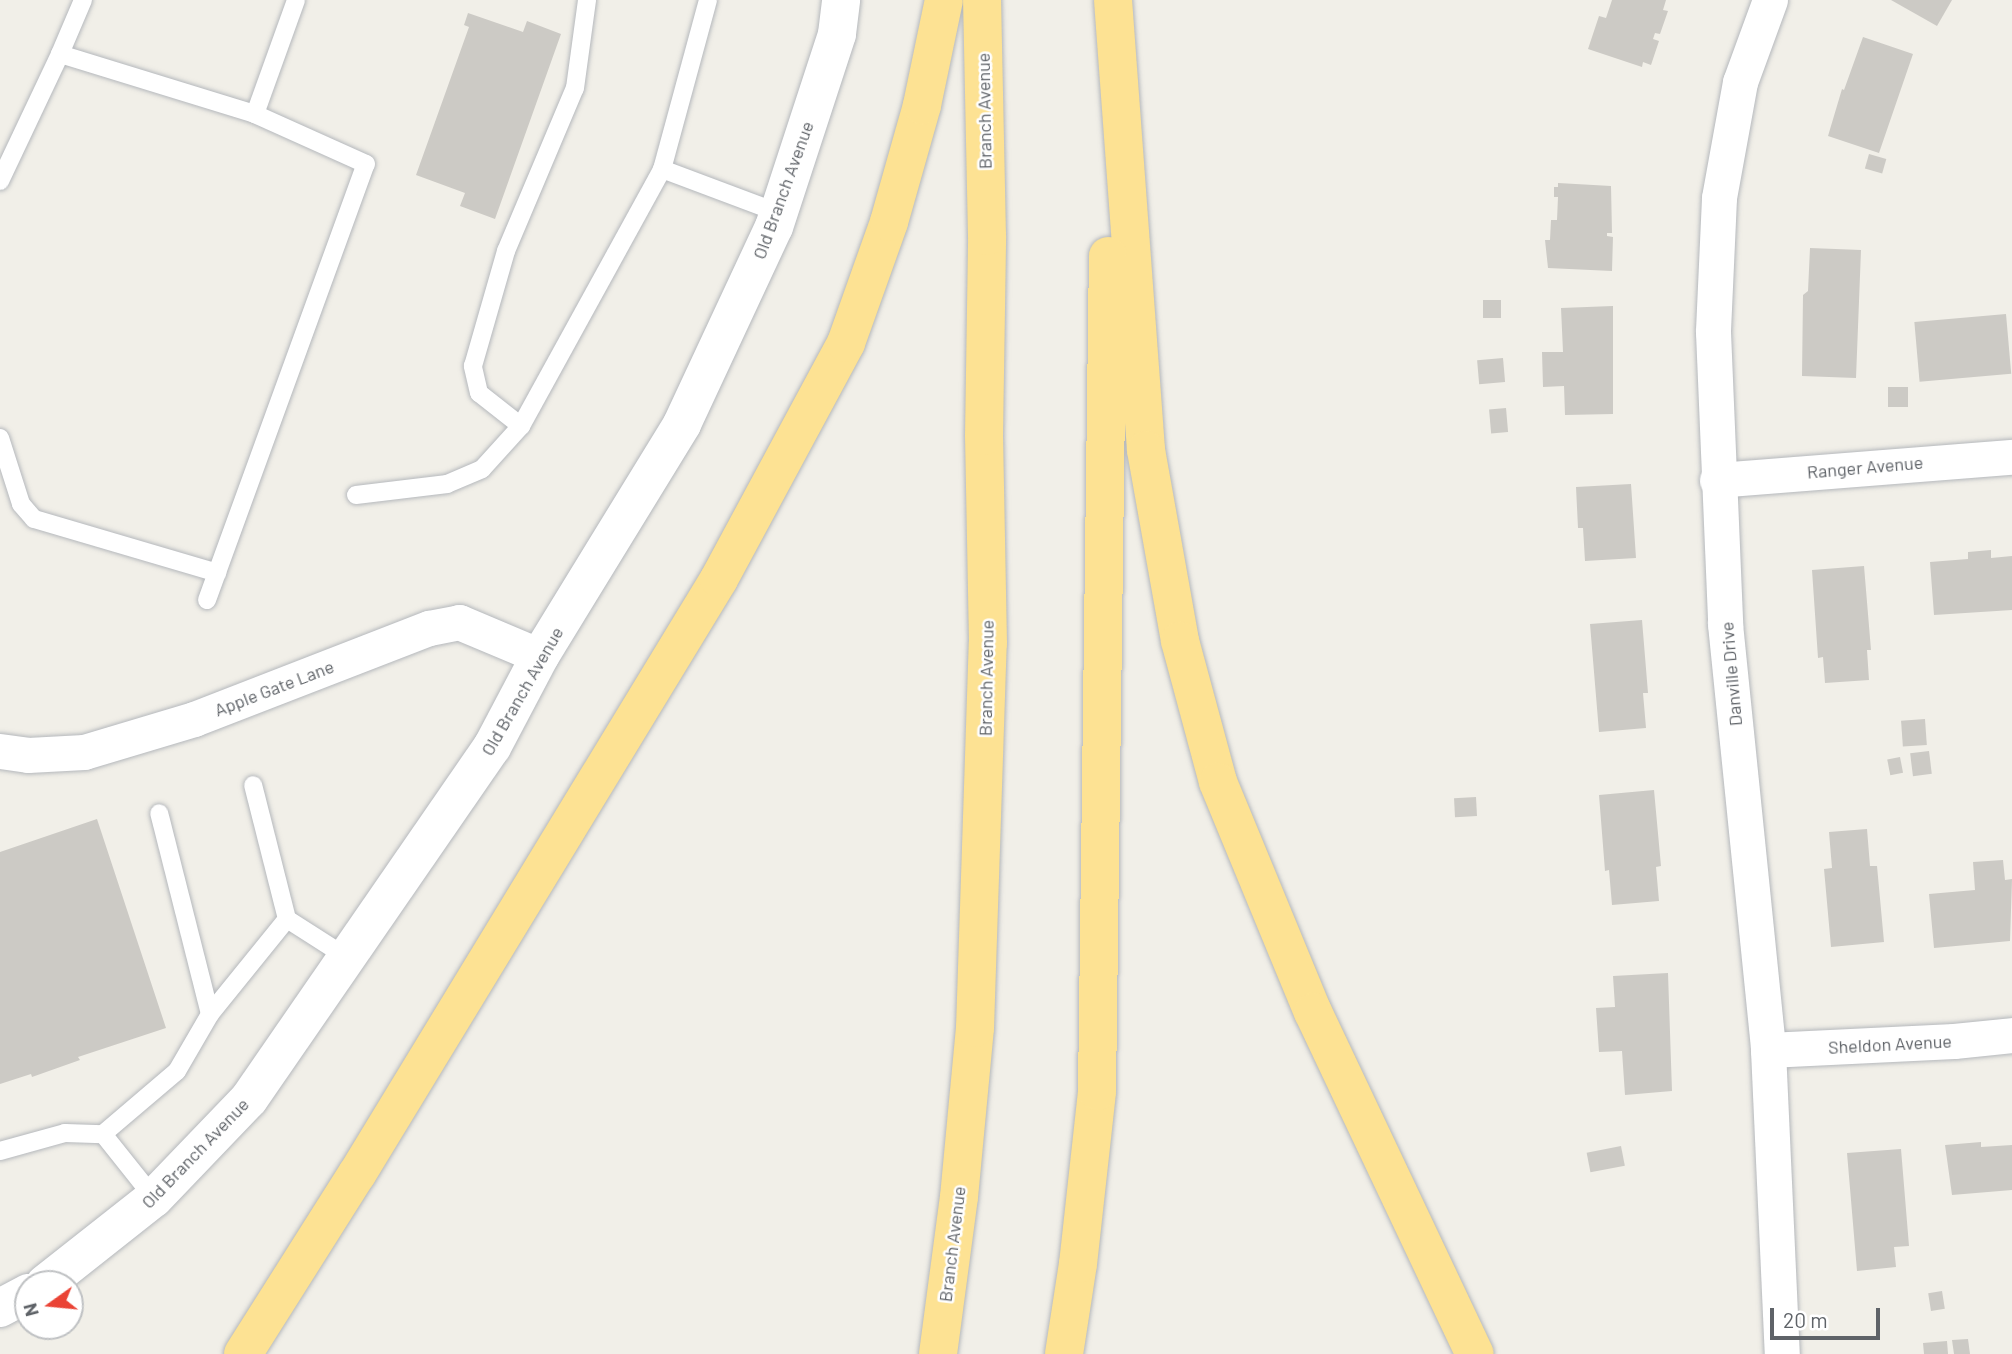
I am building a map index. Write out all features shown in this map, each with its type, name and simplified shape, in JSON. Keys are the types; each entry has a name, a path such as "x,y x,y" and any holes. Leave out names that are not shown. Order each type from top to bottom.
{"highway":[{"path":"243,1354 357,1174 719,579 846,343 889,222 922,105 944,0"},
{"name":"Branch Avenue","path":"938,1354 959,1197 975,1028 987,671 984,436 987,236 982,0"},
{"path":"1064,1354 1078,1264 1097,1091 1111,0"},
{"path":"1111,0 1146,450 1180,641 1217,782 1314,1012 1475,1354"}],"street":[{"name":"Old Branch Avenue","path":"63,1270 155,1198 249,1099 492,747 540,656 682,424 779,213 837,34 841,0"},
{"name":"Danville Drive","path":"1770,0 1740,82 1719,198 1713,332 1725,624 1768,1050 1782,1354"},
{"name":"Ranger Avenue","path":"1717,480 2012,457"},
{"name":"Apple Gate Lane","path":"0,751 28,755 84,751 194,719 429,628 458,622 540,656"},
{"name":"Sheldon Avenue","path":"1768,1050 1954,1041 2012,1035"}],"lane":[{"path":"0,181 83,0"},
{"path":"255,114 296,0"},
{"path":"521,426 479,393 472,366 506,251 575,88 587,0"},
{"path":"356,495 447,484 482,469 521,426 662,169 708,0"},
{"path":"60,54 255,114 366,164 207,600"},
{"path":"662,169 779,213"},
{"path":"0,438 21,504 34,519 217,573"},
{"path":"253,785 286,919 348,958"},
{"path":"159,813 209,1014"},
{"path":"0,1151 65,1133 103,1134 177,1071 209,1014 286,919"},
{"path":"103,1134 155,1198"}],"building":[{"path":"1612,0 1666,0 1663,10 1668,11 1660,34 1655,33 1653,39 1659,41 1651,65 1643,62 1642,67 1588,49 1599,16 1606,18"},
{"path":"1891,0 1952,0 1937,26"},
{"path":"468,13 523,32 527,21 561,34 495,219 460,206 465,193 416,175 469,27 464,25"},
{"path":"1863,37 1913,54 1879,153 1828,136 1842,89 1844,90"},
{"path":"1869,154 1886,159 1882,173 1865,168"},
{"path":"1558,183 1611,186 1612,233 1607,233 1607,236 1613,237 1612,271 1548,268 1545,240 1550,240 1551,220 1557,220 1558,197 1554,197 1554,187 1558,187"},
{"path":"1810,248 1861,250 1856,378 1802,376 1803,295 1808,291"},
{"path":"1483,300 1501,300 1501,318 1483,318"},
{"path":"1613,306 1613,414 1565,415 1564,386 1543,387 1542,352 1563,352 1561,308"},
{"path":"2006,314 2011,374 1920,382 1914,322"},
{"path":"1503,358 1505,382 1479,384 1477,360"},
{"path":"1888,387 1908,387 1908,407 1888,407"},
{"path":"1506,408 1508,432 1491,433 1489,409"},
{"path":"1631,484 1636,558 1585,561 1583,528 1578,528 1576,487"},
{"path":"1991,550 1991,558 2012,556 2012,610 1934,615 1930,562 1968,559 1968,552"},
{"path":"1864,566 1871,650 1867,650 1869,680 1825,683 1823,657 1818,658 1812,570"},
{"path":"1642,620 1648,693 1643,693 1646,728 1599,732 1590,624"},
{"path":"1925,719 1927,745 1903,747 1901,721"},
{"path":"1929,751 1932,774 1913,776 1910,753"},
{"path":"1900,757 1903,773 1890,775 1887,759"},
{"path":"1654,790 1661,866 1656,867 1659,901 1612,905 1609,870 1605,871 1599,795"},
{"path":"1476,797 1477,816 1455,817 1454,798"},
{"path":"97,819 166,1028 78,1057 80,1060 32,1077 31,1074 0,1084 0,852"},
{"path":"1867,829 1870,866 1877,866 1884,942 1831,947 1824,869 1832,868 1829,832"},
{"path":"2003,860 2005,880 2012,879 2010,941 1934,948 1929,894 1975,890 1973,862"},
{"path":"1668,973 1672,1091 1625,1095 1622,1051 1599,1052 1596,1008 1615,1007 1613,976"},
{"path":"1981,1142 1981,1147 2012,1145 2012,1190 1952,1195 1945,1145"},
{"path":"1621,1146 1625,1166 1590,1172 1587,1153"},
{"path":"1901,1149 1909,1246 1894,1247 1896,1267 1857,1271 1847,1153"},
{"path":"1942,1291 1945,1309 1931,1311 1928,1293"},
{"path":"1968,1339 1970,1354 1954,1354 1952,1340"},
{"path":"1947,1341 1948,1354 1924,1354 1923,1343"}]}
